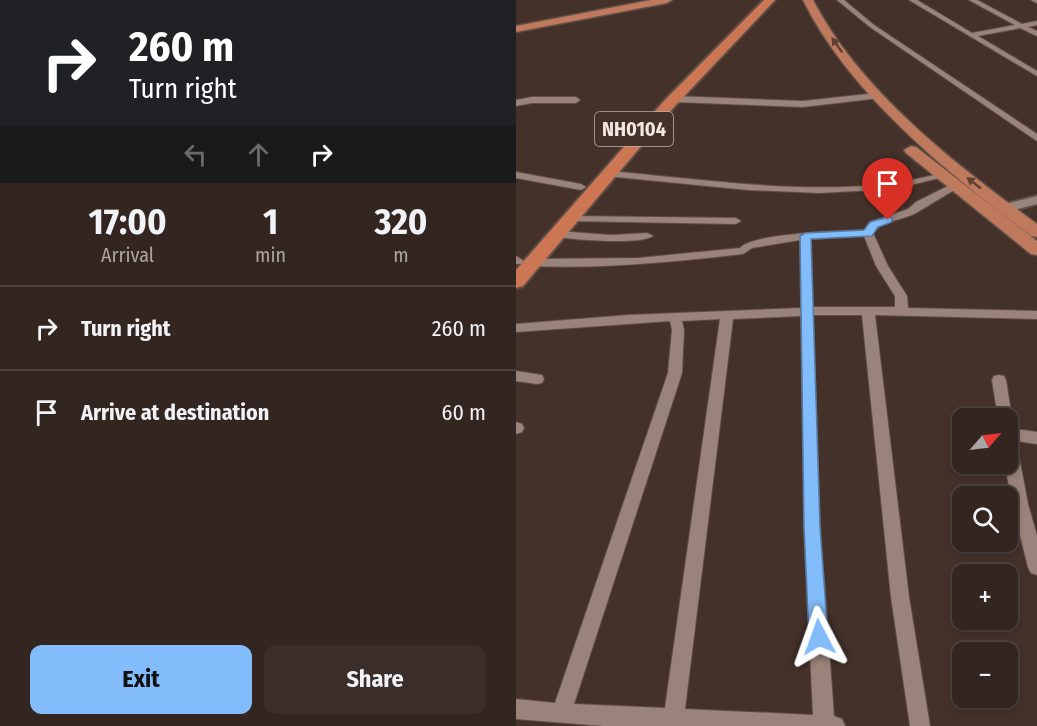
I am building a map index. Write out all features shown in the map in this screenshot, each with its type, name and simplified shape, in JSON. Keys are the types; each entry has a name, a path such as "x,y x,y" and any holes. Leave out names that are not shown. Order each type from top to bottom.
{"highway":[{"name":"NH0104","path":"520,261 558,234 674,99 765,1"},
{"name":"NH0104","path":"516,282 520,261 581,188 702,56 765,1"}],"main road":[{"path":"516,29 668,0"},
{"path":"808,0 848,60 877,96 922,140 1037,232"},
{"path":"860,98 890,130 948,181 1037,250"}],"street":[{"path":"840,0 872,26 1037,138"},
{"path":"912,0 1037,75"},
{"path":"972,0 1037,34"},
{"path":"971,35 1037,23"},
{"path":"674,99 803,104 877,96"},
{"path":"516,103 532,100 576,100"},
{"path":"609,174 750,187 813,189 890,187 948,181"},
{"path":"516,175 581,188"},
{"path":"868,233 874,224 903,216 948,181"},
{"path":"1011,213 1037,200"},
{"path":"1011,213 1037,211"},
{"path":"571,219 736,221"},
{"path":"520,261 565,264 633,263 743,251 748,245 805,236 868,233"},
{"path":"868,233 882,266 901,296 902,312"},
{"path":"558,234 611,238 647,236"},
{"path":"805,236 812,527 824,726"},
{"path":"516,328 675,316 808,311 1037,315"},
{"path":"868,311 900,597 920,726"},
{"path":"674,719 727,314"},
{"path":"561,714 675,373 678,330 675,316"},
{"path":"516,376 537,379"},
{"path":"999,380 1003,408"},
{"path":"1018,437 1037,438"},
{"path":"1015,474 1020,504 1037,567"},
{"path":"516,709 561,714 835,726"}],"route":[{"path":"819,637 812,527 805,236 868,233 874,224 888,220"}]}
